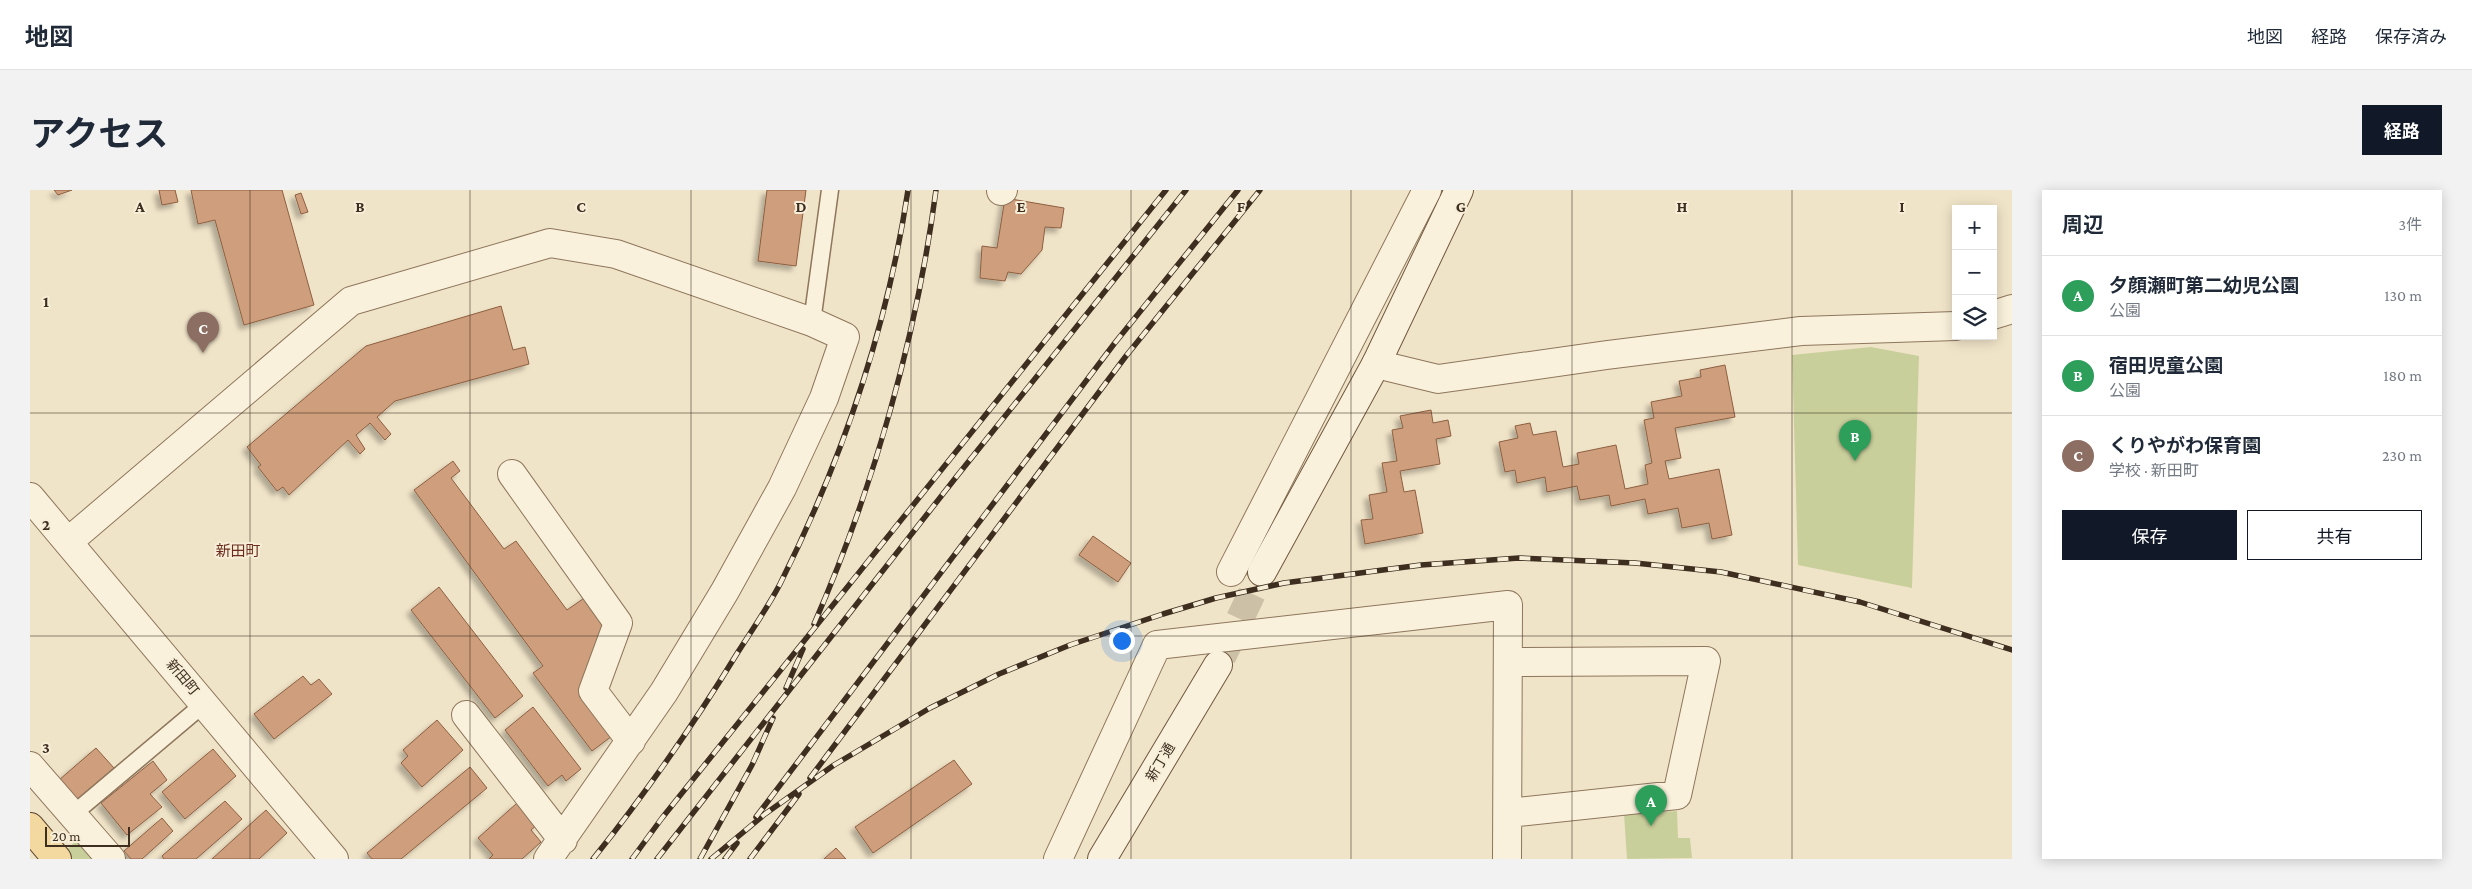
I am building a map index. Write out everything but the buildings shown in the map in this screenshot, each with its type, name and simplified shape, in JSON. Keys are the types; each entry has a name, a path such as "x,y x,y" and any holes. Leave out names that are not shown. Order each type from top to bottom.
{"main road":[{"path":"30,827 58,859"}],"street":[{"path":"1231,572 1427,190"},
{"path":"1262,572 1376,364 1459,190"},
{"path":"69,541 351,301 550,243 616,254 812,322 845,337 824,398 782,488 725,591 664,692 556,850 466,715"},
{"path":"1997,314 2012,309"},
{"path":"1376,364 1438,380 1607,355 1800,331 1952,326"},
{"path":"512,474 618,623 593,691 631,741"},
{"name":"新田町","path":"30,497 69,541 334,859"},
{"path":"1058,859 1157,646 1508,605 1508,859"},
{"path":"1508,662 1706,661 1677,795 1508,813"},
{"name":"新丁通","path":"1102,859 1218,664"},
{"path":"30,766 111,859"}],"lane":[{"path":"812,322 830,190"},
{"path":"72,815 205,704"}],"green space":[{"path":"1871,347 1919,356 1912,588 1798,565 1792,355"},
{"path":"1677,811 1678,838 1690,838 1692,858 1627,859 1624,814"},
{"path":"80,837 99,859 57,859"}],"tunnel":[{"path":"1222,657 1262,572"}],"railway":[{"path":"593,859 651,783 704,705 770,601 803,537 843,441 875,343 888,293 908,190"},
{"path":"814,624 855,520 874,466 890,411 905,356 917,300 936,190"},
{"path":"632,859 662,818 1166,190"},
{"path":"657,859 957,476 1186,190"},
{"path":"756,817 1114,344 1238,190"},
{"path":"810,778 1126,356 1260,190"},
{"path":"711,859 765,814 834,765 930,708 999,674 1070,645 1163,614 1216,598 1284,583 1421,565 1519,558 1635,563 1721,572 1860,602 2012,650"},
{"path":"786,688 803,649"},
{"path":"700,859 752,765 773,718"},
{"path":"750,859 799,794"},
{"path":"725,859 737,843"}],"place":[{"name":"くりやがわ保育園","path":"203,353"},
{"name":"宿田児童公園","path":"1855,461"},
{"name":"夕顔瀬町第二幼児公園","path":"1651,826"}],"district":[{"name":"新田町","path":"238,551"}]}
